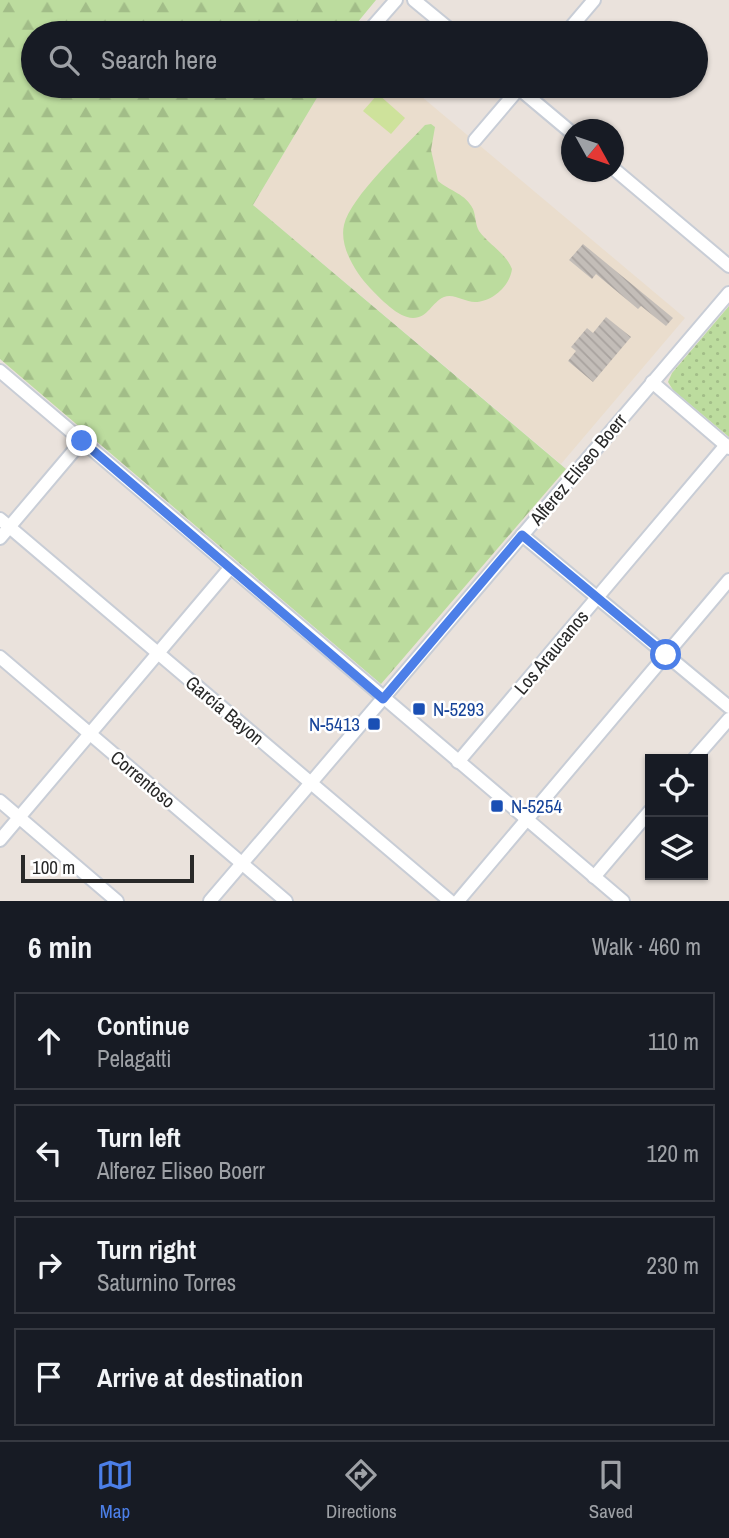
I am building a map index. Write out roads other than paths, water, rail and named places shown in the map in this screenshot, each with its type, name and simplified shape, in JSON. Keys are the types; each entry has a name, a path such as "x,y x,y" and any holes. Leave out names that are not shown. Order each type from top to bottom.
{"street":[{"path":"378,21 396,0"},
{"path":"414,0 439,21"},
{"path":"576,21 594,0"},
{"path":"475,140 510,98"},
{"path":"532,98 561,123"},
{"path":"624,177 729,266"},
{"name":"Alferez Eliseo Boerr","path":"210,901 729,293"},
{"path":"0,371 623,901"},
{"path":"652,382 728,447"},
{"path":"0,538 5,523 82,441"},
{"name":"Los Araucanos","path":"458,762 728,447"},
{"name":"García Bayon","path":"5,523 450,901"},
{"path":"522,535 729,707"},
{"path":"0,839 230,568"},
{"path":"458,901 729,580"},
{"name":"Correntoso","path":"0,657 286,901"},
{"path":"698,754 729,719"},
{"path":"0,801 117,901"},
{"path":"594,877 645,817"}],"place":[{"name":"N-5293","path":"419,709"},
{"name":"N-5413","path":"374,724"},
{"name":"N-5254","path":"497,806"}]}
